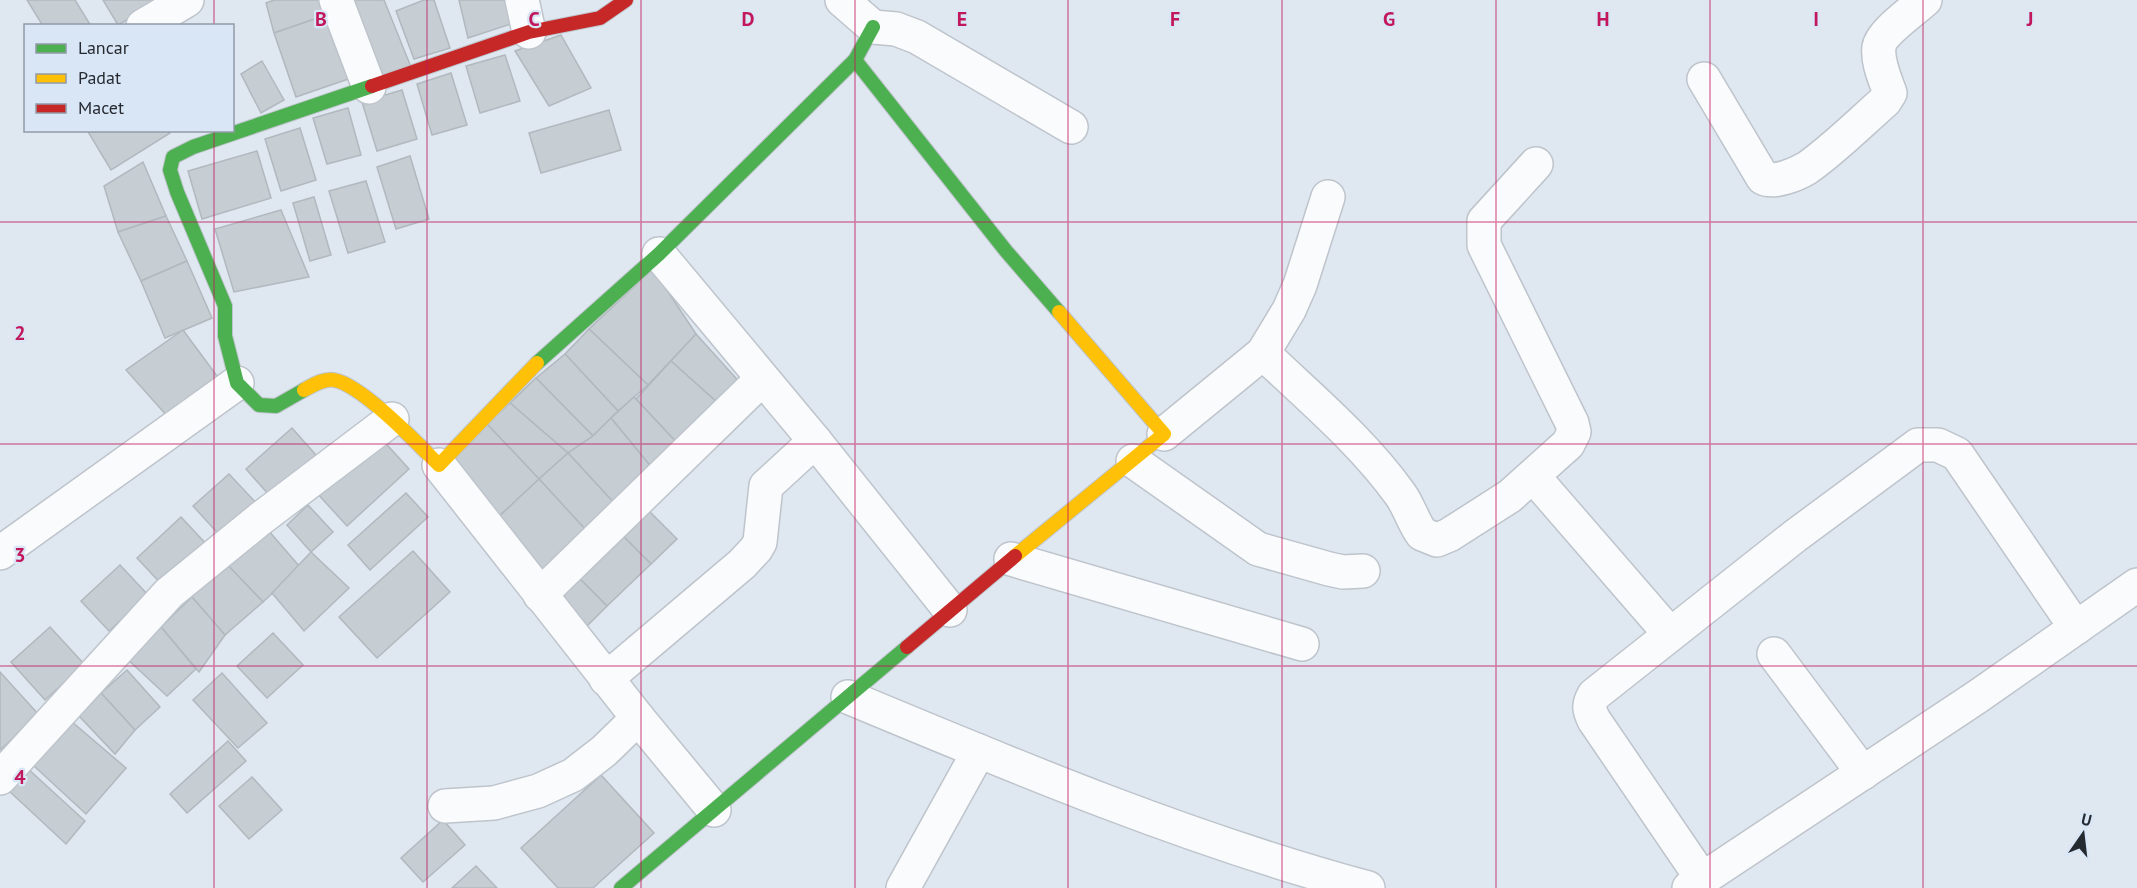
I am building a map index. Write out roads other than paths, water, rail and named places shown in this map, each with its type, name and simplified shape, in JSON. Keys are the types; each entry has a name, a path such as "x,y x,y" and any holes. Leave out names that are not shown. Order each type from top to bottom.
{"street":[{"path":"146,24 187,0"},
{"path":"336,0 369,87"},
{"path":"522,0 529,32"},
{"path":"627,0 600,18 529,32 193,147 178,154 171,162 170,170 225,306 225,336 237,383 259,405 276,406 319,382 333,379 350,386 392,419 439,465 606,679 714,810"},
{"path":"842,0 873,27 897,29 917,37 1071,128"},
{"path":"1704,79 1763,178 1768,181 1776,180 1805,169 1886,101 1890,93 1880,61 1878,49 1881,39 1925,0"},
{"path":"439,465 545,354 659,254 855,60 873,27"},
{"path":"855,60 1006,251 1164,434"},
{"path":"1263,353 1346,432 1381,471 1401,495 1422,534 1437,540 1449,535 1510,496 1568,444 1574,432 1484,245 1484,221 1536,164"},
{"path":"621,888 1011,559 1263,353 1289,310 1300,285 1328,197"},
{"path":"659,254 815,441 950,610"},
{"path":"540,595 762,379"},
{"path":"0,554 237,383"},
{"path":"0,778 169,593 260,519 392,419"},
{"path":"606,679 742,564 756,549 760,542 766,486 815,441"},
{"path":"2076,628 1957,454 1938,445 1918,445 1786,543 1594,695 1589,710 1696,884 1863,774 2076,628 2137,585"},
{"path":"1133,461 1258,549 1299,562 1343,572 1363,571"},
{"path":"1533,476 1670,634"},
{"path":"1011,559 1302,644"},
{"path":"1774,654 1863,774"},
{"path":"848,697 1307,880 1368,888"},
{"path":"445,806 494,803 538,791 573,775 604,751 638,718"},
{"path":"903,888 979,751"}]}
